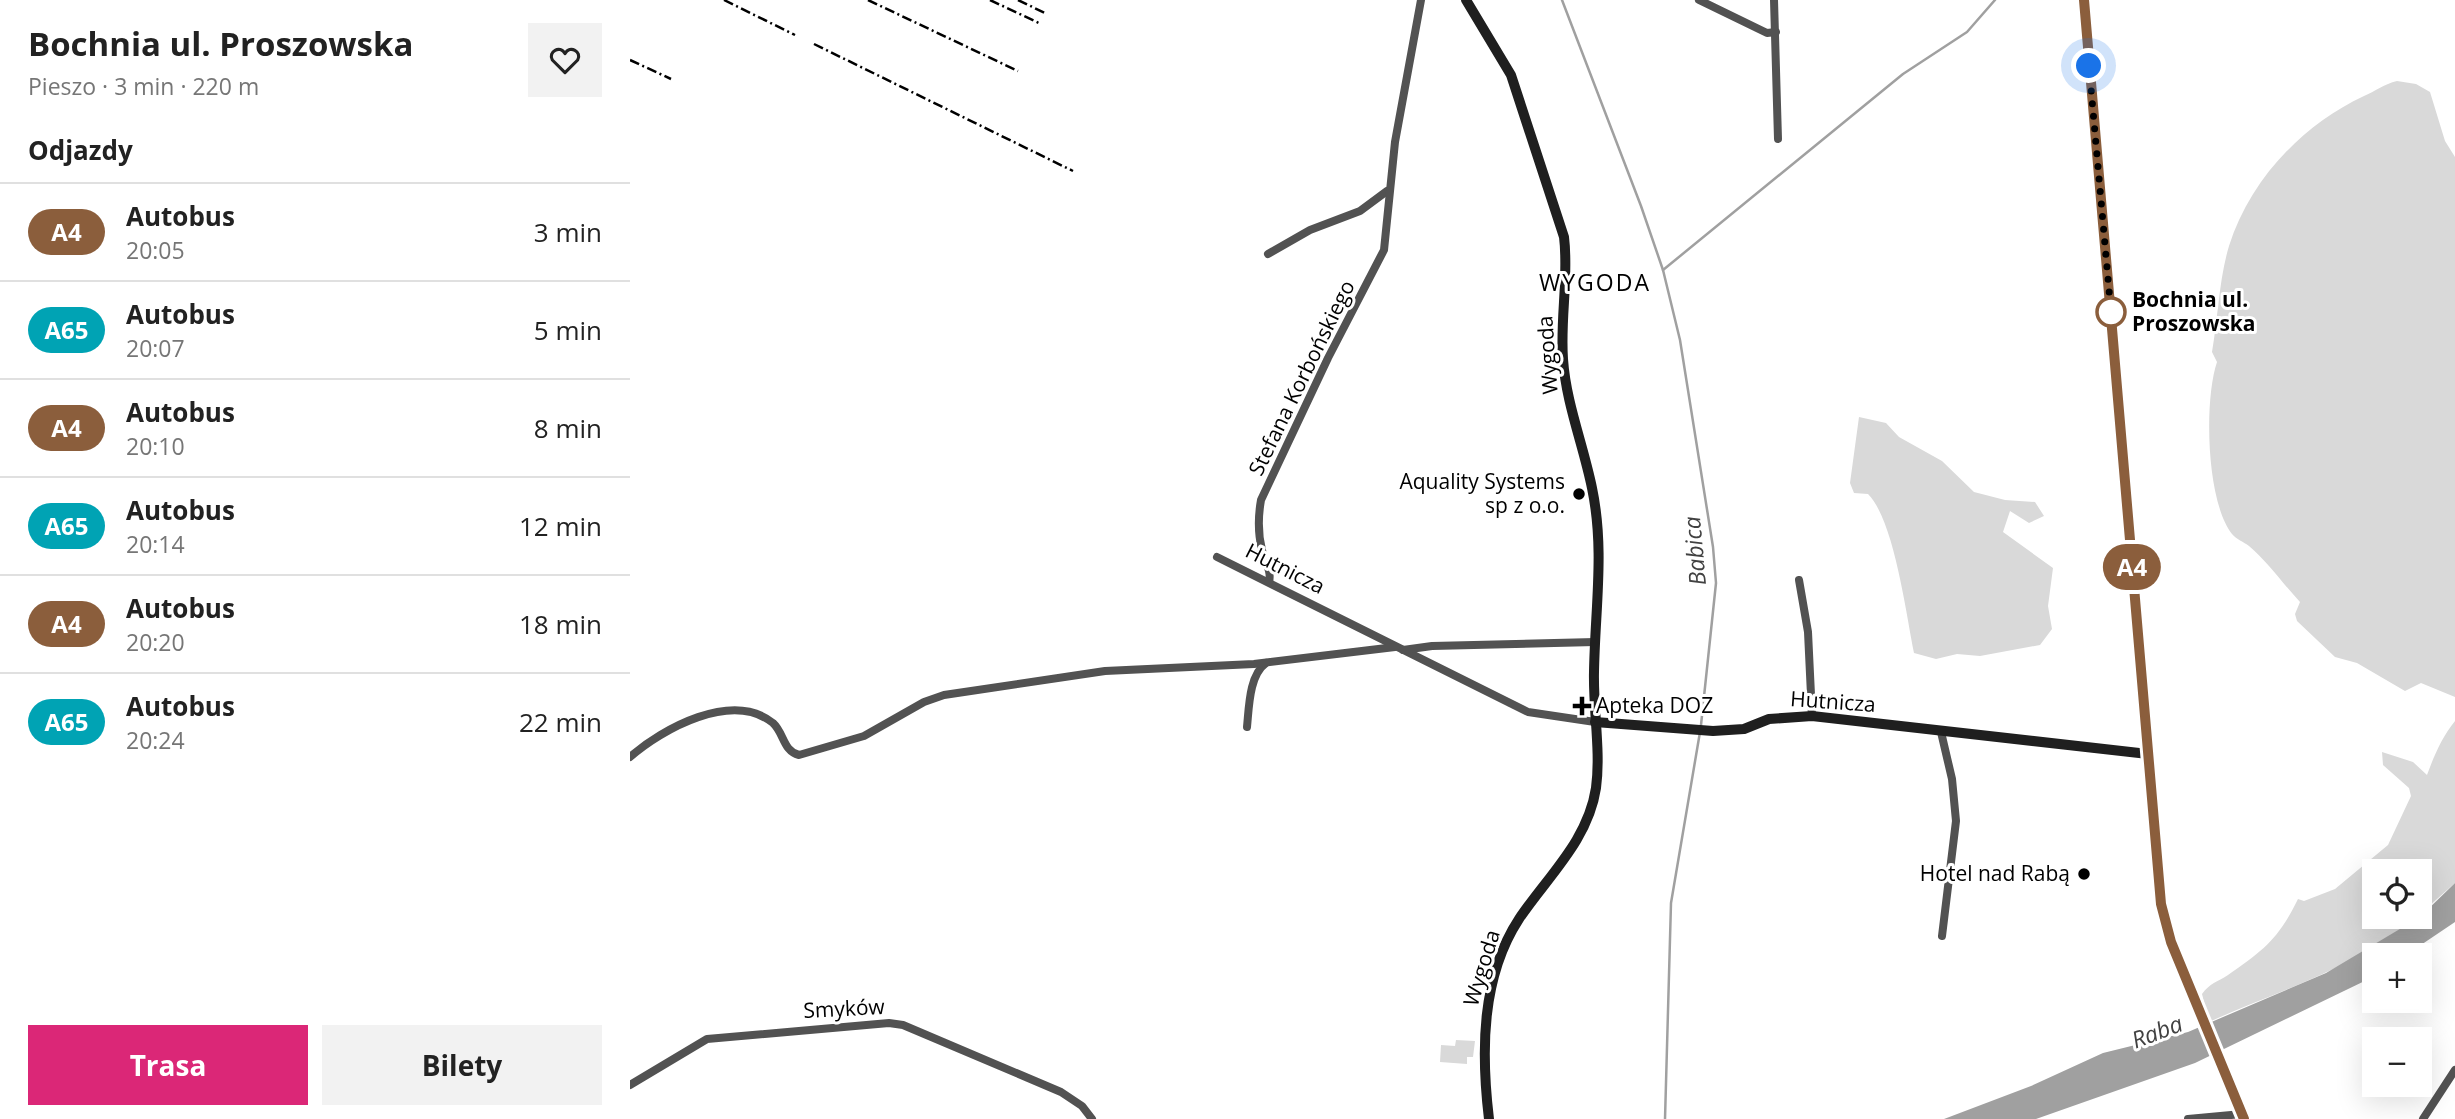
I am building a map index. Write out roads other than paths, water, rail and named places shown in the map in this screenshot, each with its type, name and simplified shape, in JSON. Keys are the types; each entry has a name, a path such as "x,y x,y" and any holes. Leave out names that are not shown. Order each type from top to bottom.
{"street":[{"name":"Stefana Korbońskiego","path":"1269,582 1271,574 1262,553 1258,516 1261,500 1328,358 1384,250 1389,189 1421,0"},
{"name":"Wygoda","path":"1466,0 1511,75 1564,237 1566,256 1563,358 1568,395 1592,487 1601,547 1595,642 1597,770 1591,813 1576,843 1505,943 1485,1019 1483,1059 1489,1119"},
{"path":"1699,0 1767,33 1776,32"},
{"path":"1774,0 1778,139"},
{"path":"2084,0 2163,914 2184,974 2243,1116 2188,1119"},
{"path":"1268,254 1311,230 1375,203 1389,189"},
{"name":"Hutnicza","path":"1217,556 1528,712 1595,722 1713,731 1744,729 1769,719 1812,716 2148,754"},
{"path":"1799,580 1808,632 1812,716"},
{"path":"630,757 678,723 711,713 736,712 763,717 778,727 788,750 799,755 863,736 924,702 944,695 1105,671 1269,662 1432,646 1595,642"},
{"path":"1247,727 1249,699 1259,673 1269,662"},
{"path":"1941,732 1952,779 1956,821 1942,936"},
{"name":"Smyków","path":"630,1085 707,1039 889,1023 903,1025 1061,1092 1082,1106 1092,1119"},
{"path":"2423,1119 2455,1070"}],"waterway":[{"name":"Babica","path":"1562,0 1641,206 1663,270 1680,340 1713,547 1716,583 1701,725"},
{"path":"1663,270 1903,74 1967,32 1995,0"},
{"name":"Babica","path":"1665,1119 1671,903 1700,732"}],"railway":[{"path":"724,0 795,35"},
{"path":"868,0 1018,71"},
{"path":"990,0 1041,24"},
{"path":"1018,0 1047,14"},
{"path":"814,44 1073,171"},
{"path":"630,60 671,79"}],"place":[{"name":"Bochnia ul. Proszowska","path":"2111,312"},
{"name":"Aquality Systems sp z o.o.","path":"1579,494"},
{"name":"Apteka DOZ","path":"1582,706"},
{"name":"Hotel nad Rabą","path":"2084,874"}],"district":[{"name":"WYGODA","path":"1595,283"}],"water label":[{"name":"Raba","path":"2157,1032"}]}
